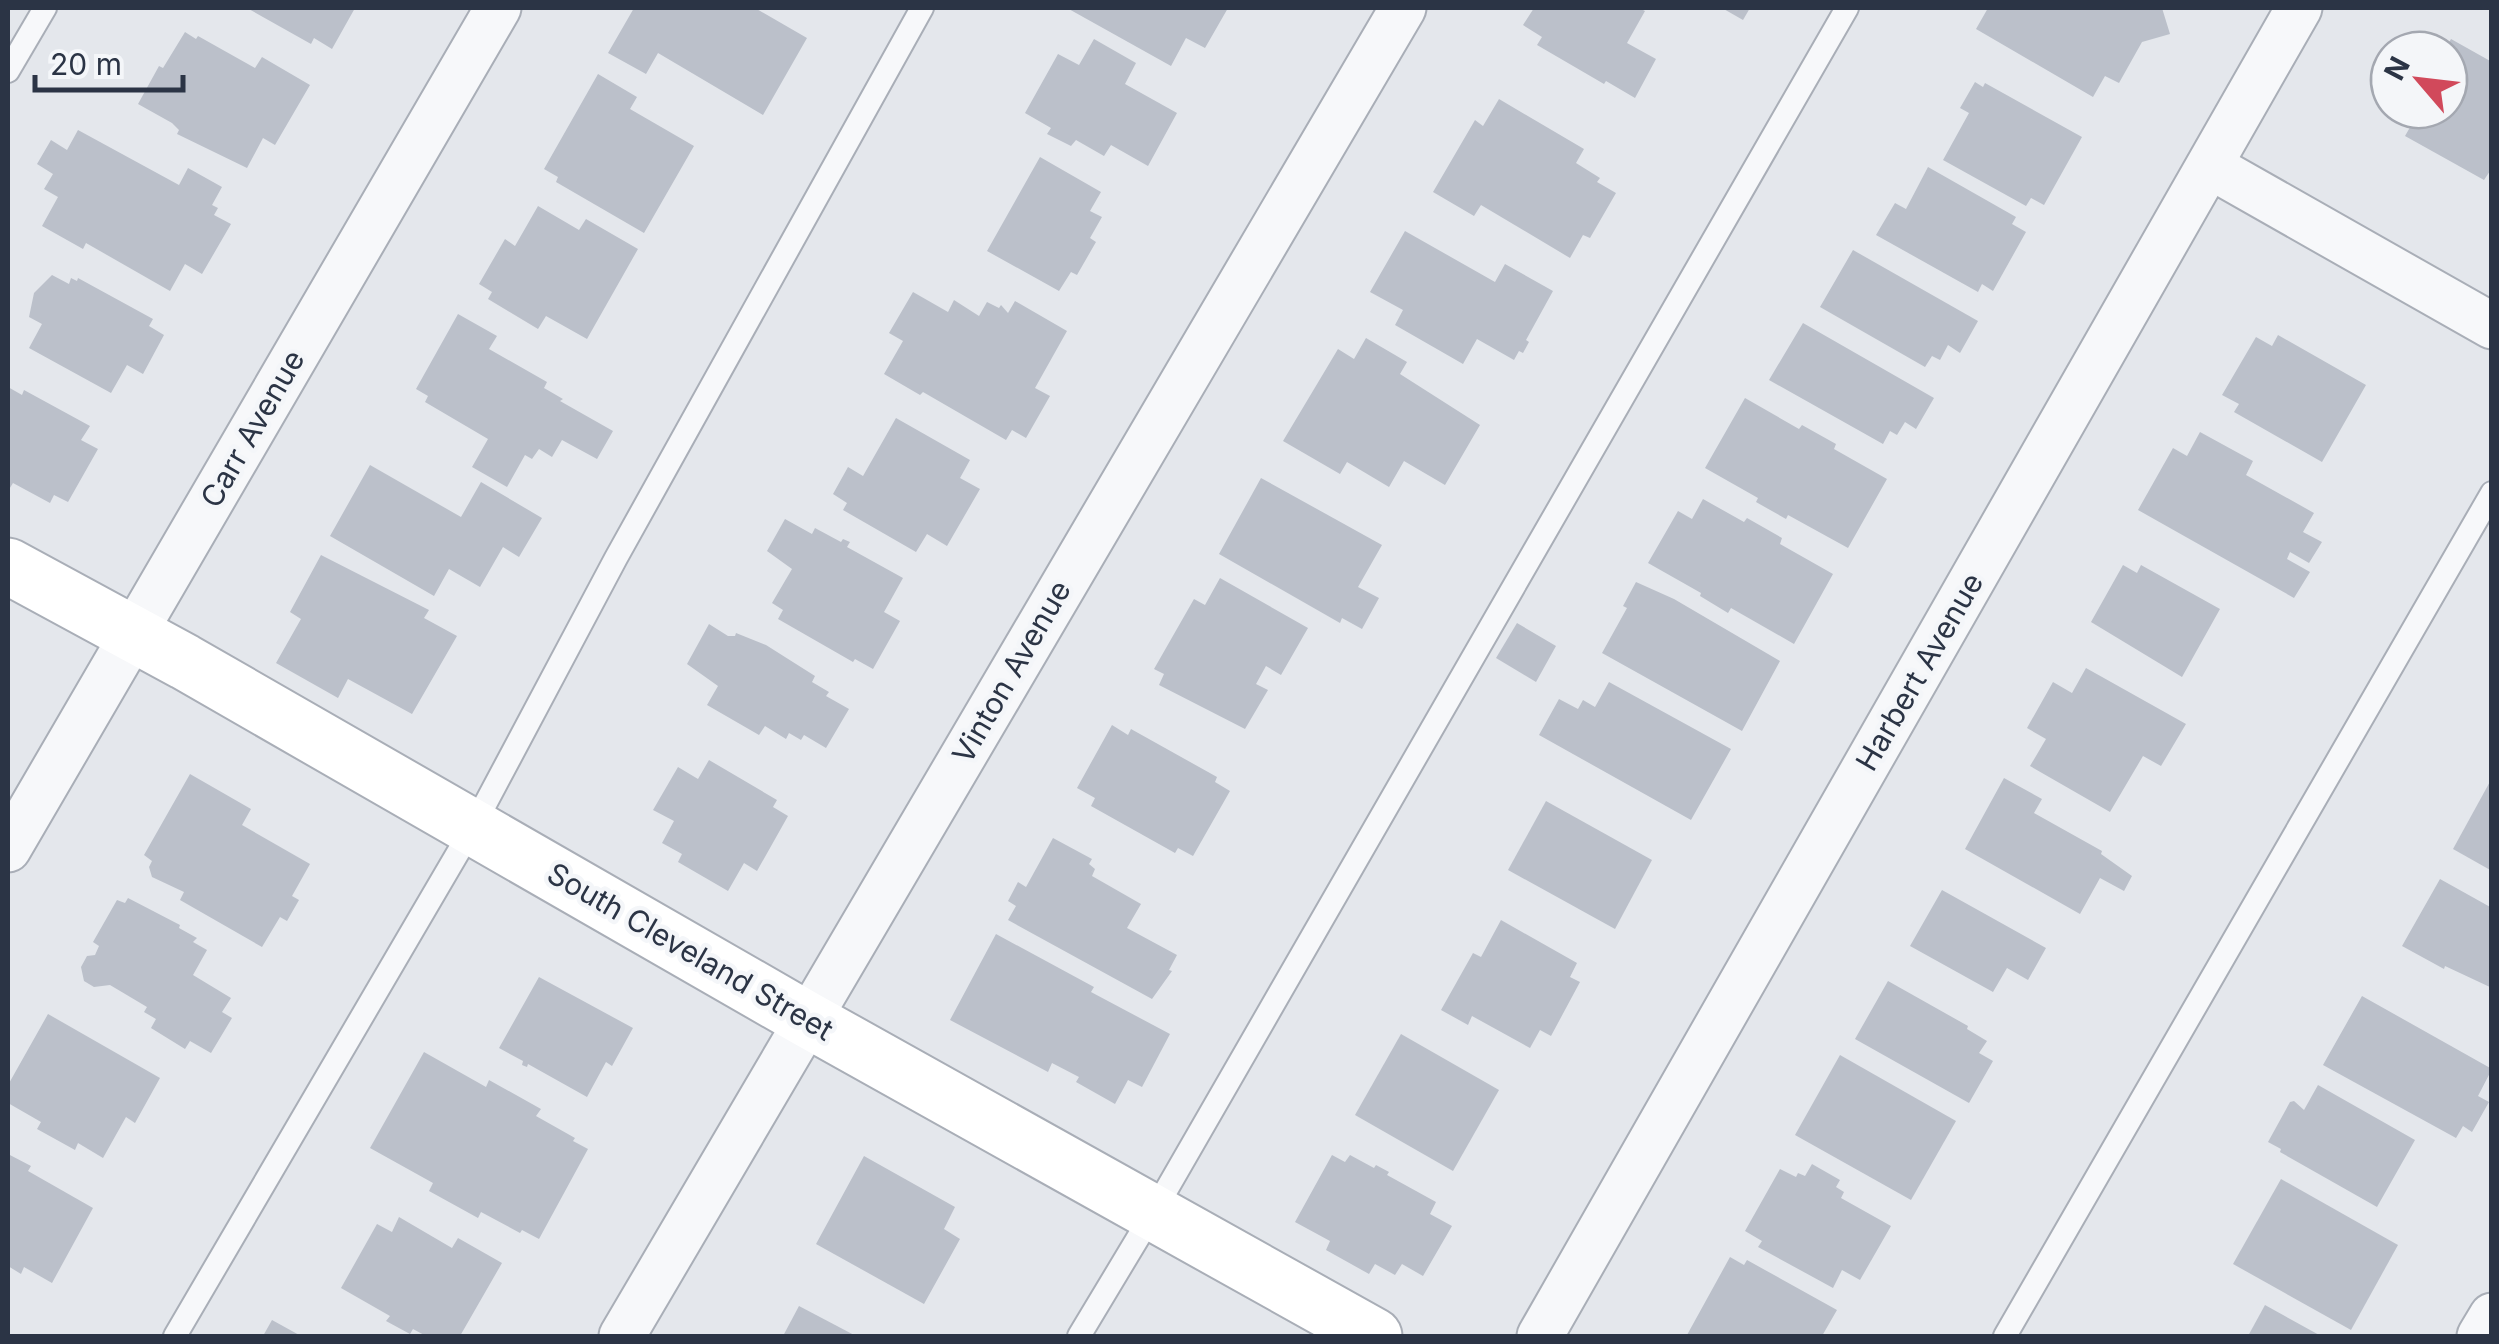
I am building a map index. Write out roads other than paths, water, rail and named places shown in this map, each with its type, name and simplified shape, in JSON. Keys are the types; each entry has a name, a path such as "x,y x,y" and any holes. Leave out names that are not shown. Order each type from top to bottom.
{"main road":[{"name":"South Cleveland Street","path":"8,566 1374,1336"}],"street":[{"name":"Carr Avenue","path":"8,849 498,8"},
{"name":"Vinton Avenue","path":"622,1336 1403,8"},
{"name":"Harbert Avenue","path":"1540,1336 2300,8"},
{"path":"2210,166 2492,326"},
{"path":"2480,1336 2492,1316"}],"lane":[{"path":"8,72 45,8"},
{"path":"175,1336 472,828 616,558 922,8"},
{"path":"1079,1336 1154,1213 1846,8"},
{"path":"2004,1336 2492,493"}]}
